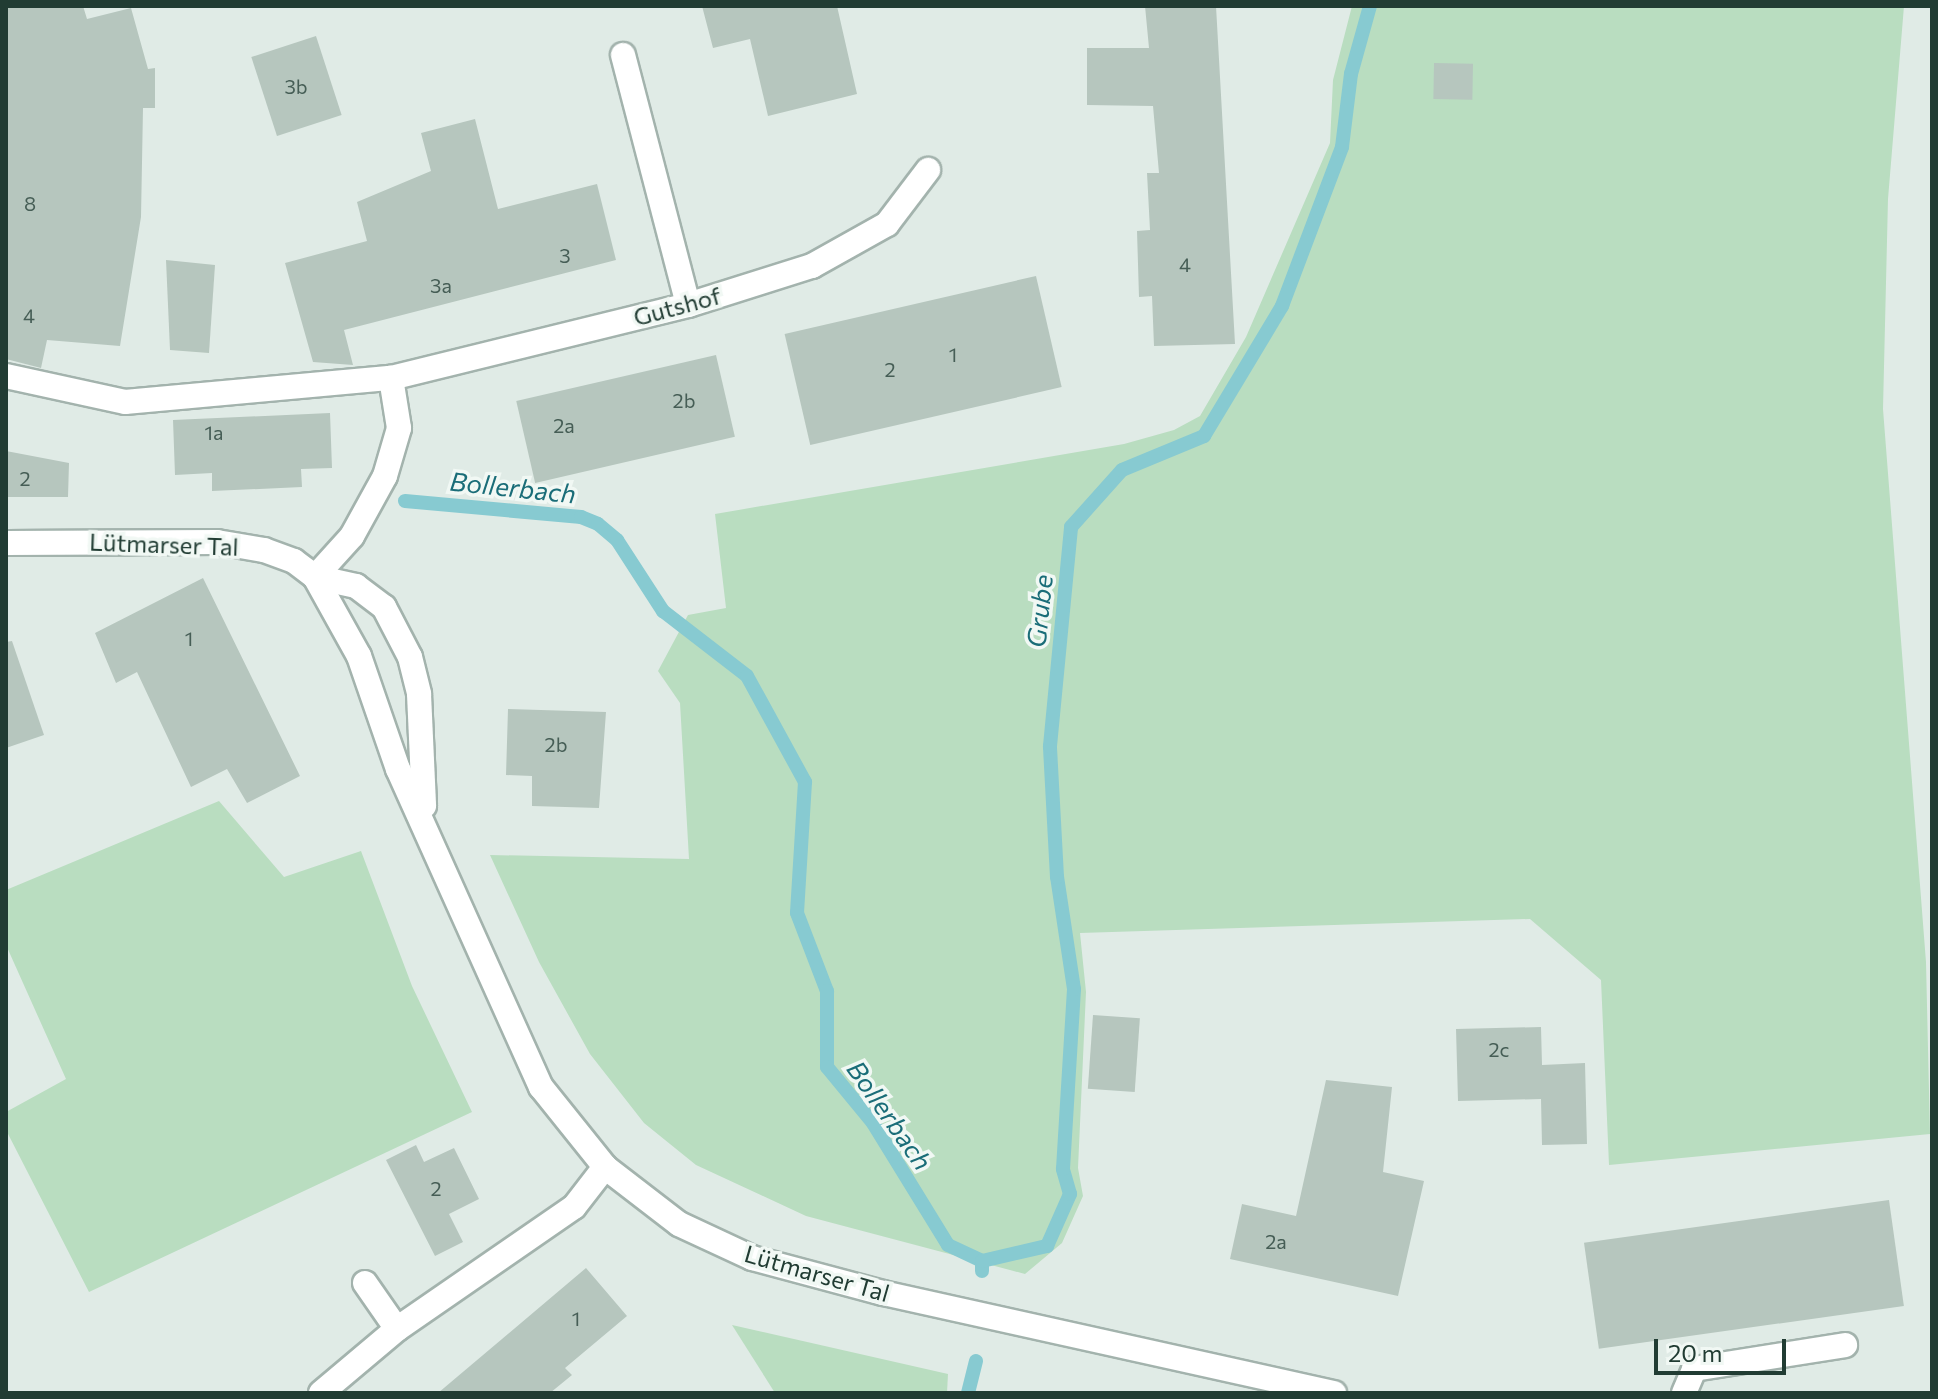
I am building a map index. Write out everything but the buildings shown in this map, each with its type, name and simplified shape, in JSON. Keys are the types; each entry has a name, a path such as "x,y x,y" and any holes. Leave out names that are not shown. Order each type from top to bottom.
{"main road":[{"path":"623,55 688,305"},
{"name":"Gutshof","path":"6,376 125,402 391,378 688,305 812,266 887,224 928,170"},
{"path":"315,577 352,536 385,476 399,428 391,378"},
{"name":"Lütmarser Tal","path":"6,543 217,542 264,550 294,561 315,577 359,656 398,769 541,1087 605,1167 679,1224 752,1258 883,1293 1334,1393"},
{"name":"Lütmarser Tal","path":"315,577 356,586 384,607 410,657 419,694 419,766 427,828"},
{"path":"321,1393 397,1329 574,1207 605,1167"},
{"path":"365,1283 397,1329"},
{"path":"1684,1393 1694,1369 1845,1345"}],"green space":[{"path":"1352,6 1904,6 1888,199 1883,409 1926,962 1930,1134 1609,1165 1601,980 1530,919 1080,933 1086,992 1078,1168 1083,1196 1062,1243 1025,1274 806,1216 696,1165 644,1123 590,1054 539,962 490,855 689,859 680,703 658,671 688,615 726,608 715,514 1124,444 1174,430 1200,416 1246,337 1330,143 1333,80"},
{"path":"219,801 284,877 361,851 412,986 472,1112 89,1292 6,1130 6,1112 66,1079 6,945 6,890"},
{"path":"732,1325 948,1374 947,1393 775,1393"}],"waterway":[{"name":"Grube","path":"982,1271 982,1261 1047,1246 1070,1194 1063,1169 1074,989 1057,877 1050,746 1071,527 1122,470 1204,436 1282,306 1342,147 1351,74 1370,6"},
{"name":"Bollerbach","path":"405,501 581,517 598,524 617,540 663,611 747,676 805,782 797,913 827,991 827,1067 873,1123 948,1245 982,1261"},
{"name":"Grube","path":"968,1393 976,1361"}]}
